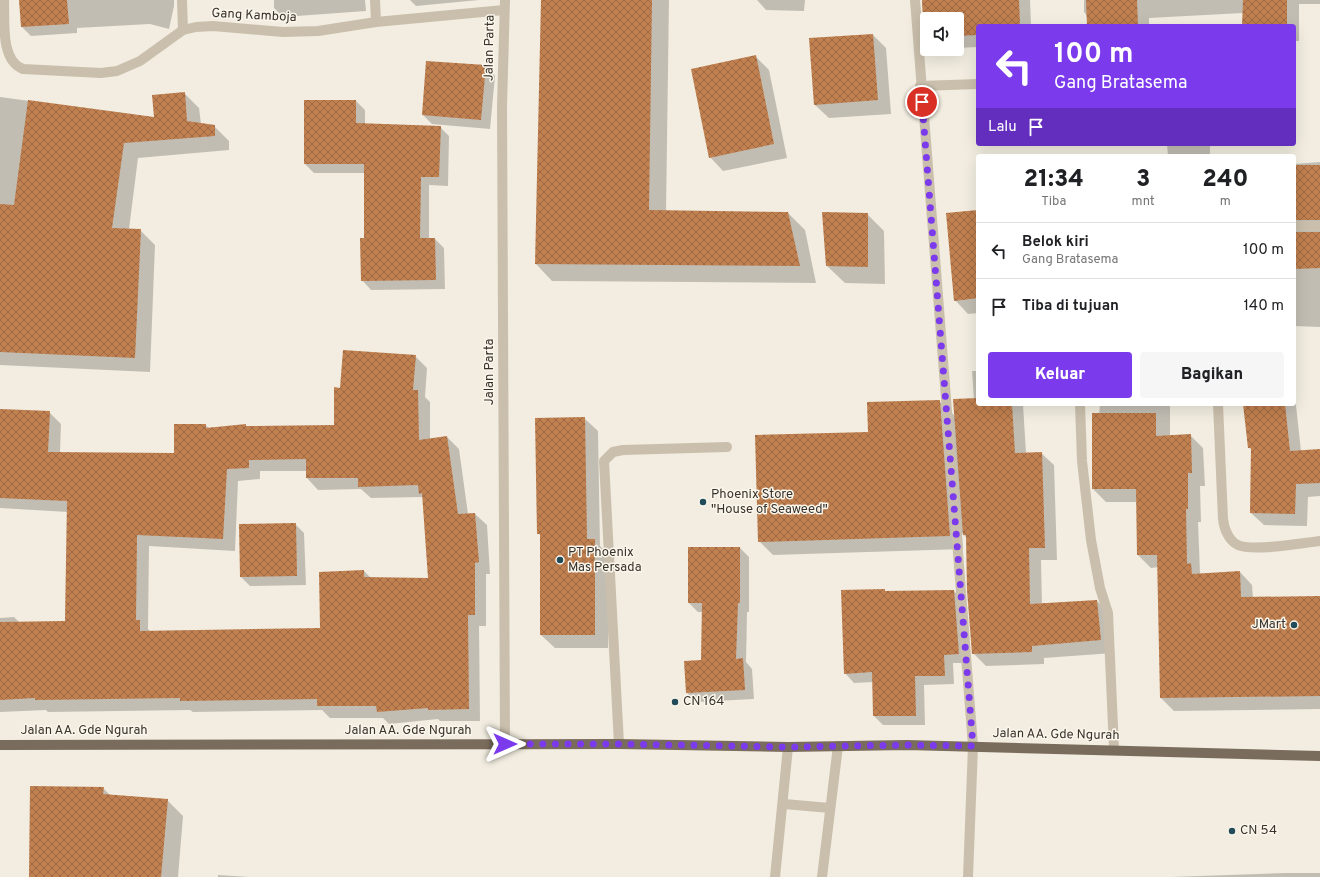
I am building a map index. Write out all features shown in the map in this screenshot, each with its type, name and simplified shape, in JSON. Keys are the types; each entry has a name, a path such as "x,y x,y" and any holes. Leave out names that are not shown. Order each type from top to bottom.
{"main road":[{"name":"Jalan AA. Gde Ngurah","path":"0,744 619,744 788,747 973,746 1320,756"}],"street":[{"name":"Gang Kamboja","path":"4,0 5,47 9,59 14,65 23,69 101,73 117,71 140,61 183,30 196,27 214,26 256,31 318,31 505,5"},
{"path":"182,0 183,30"},
{"path":"375,0 376,22"},
{"path":"915,0 920,86 973,746 968,877"},
{"name":"Jalan Parta","path":"505,5 502,122 505,744"},
{"path":"920,86 976,84"},
{"path":"1296,226 1320,226"},
{"path":"1080,406 1082,461 1090,540 1100,588 1108,613 1114,750"},
{"path":"1218,406 1223,519 1228,536 1238,545 1255,548 1320,542"},
{"path":"619,744 604,461 614,452 623,450 727,447"},
{"path":"822,877 838,746"},
{"path":"776,877 784,804 788,747"},
{"path":"784,804 830,808"}],"building":[{"path":"19,0 67,0 69,24 21,27"},
{"path":"541,0 652,0 649,210 788,212 800,266 535,264"},
{"path":"922,0 1019,0 1020,24 976,24 976,35 964,36 964,12 923,12"},
{"path":"1086,0 1137,0 1138,24 1087,24"},
{"path":"1243,0 1287,0 1287,24 1242,24"},
{"path":"873,34 878,100 814,105 809,38"},
{"path":"756,55 774,144 709,158 691,69"},
{"path":"426,61 486,65 481,120 422,115"},
{"path":"185,92 187,121 215,125 215,136 124,143 112,228 141,229 135,358 0,352 0,204 14,205 28,100 154,117 152,95"},
{"path":"304,100 356,100 356,123 441,126 439,177 421,177 420,238 435,238 436,280 361,281 360,238 364,238 364,164 304,164"},
{"path":"1296,165 1320,165 1320,220 1296,220"},
{"path":"976,210 976,298 954,301 946,213"},
{"path":"822,212 868,213 868,267 826,266"},
{"path":"1296,232 1320,232 1320,268 1296,269"},
{"path":"343,350 416,355 413,390 418,390 419,440 447,436 458,514 475,513 479,562 475,563 475,615 468,615 469,709 428,710 428,708 377,712 376,706 317,706 317,699 180,701 180,698 35,700 35,698 0,700 0,622 65,621 67,501 0,498 0,409 50,411 48,452 174,453 174,424 206,424 206,428 246,424 246,426 334,425 334,387 340,388","holes":["306,459 306,478 358,478 358,487 418,485 419,494 422,493 428,578 364,577 364,570 319,572 320,628 140,631 140,620 136,620 137,535 223,539 227,469 249,468 249,460"]},
{"path":"976,398 976,406 1012,406 1015,453 1042,452 1045,548 1029,548 1030,604 1097,600 1101,640 1032,646 1032,652 972,654 967,590 966,535 963,535 953,399"},
{"path":"940,400 950,536 758,542 755,435 868,432 867,402"},
{"path":"1243,406 1285,406 1290,451 1320,449 1320,483 1296,484 1295,514 1250,513 1251,448 1248,448"},
{"path":"1092,413 1156,413 1156,436 1191,434 1192,473 1188,473 1188,509 1186,509 1187,564 1191,563 1192,574 1240,571 1241,597 1320,596 1320,696 1160,698 1157,555 1137,555 1136,489 1092,489"},
{"path":"585,417 587,539 595,539 595,635 540,635 540,534 537,534 535,418"},
{"path":"296,523 297,576 240,577 239,524"},
{"path":"688,547 740,547 740,603 738,603 736,659 743,658 745,690 686,693 684,661 701,660 702,603 688,603"},
{"path":"885,589 885,591 954,590 959,654 944,655 945,676 915,676 916,716 873,716 872,672 844,674 841,590"},
{"path":"30,786 104,787 103,794 168,799 161,877 29,877"}],"place":[{"name":"Phoenix Store \"House of Seaweed\"","path":"703,502"},
{"name":"PT Phoenix Mas Persada","path":"560,560"},
{"name":"JMart","path":"1294,625"},
{"name":"CN 164","path":"675,702"},
{"name":"CN 54","path":"1232,831"}],"route":[{"path":"505,744 619,744 788,747 907,745 973,746 922,102"}]}
